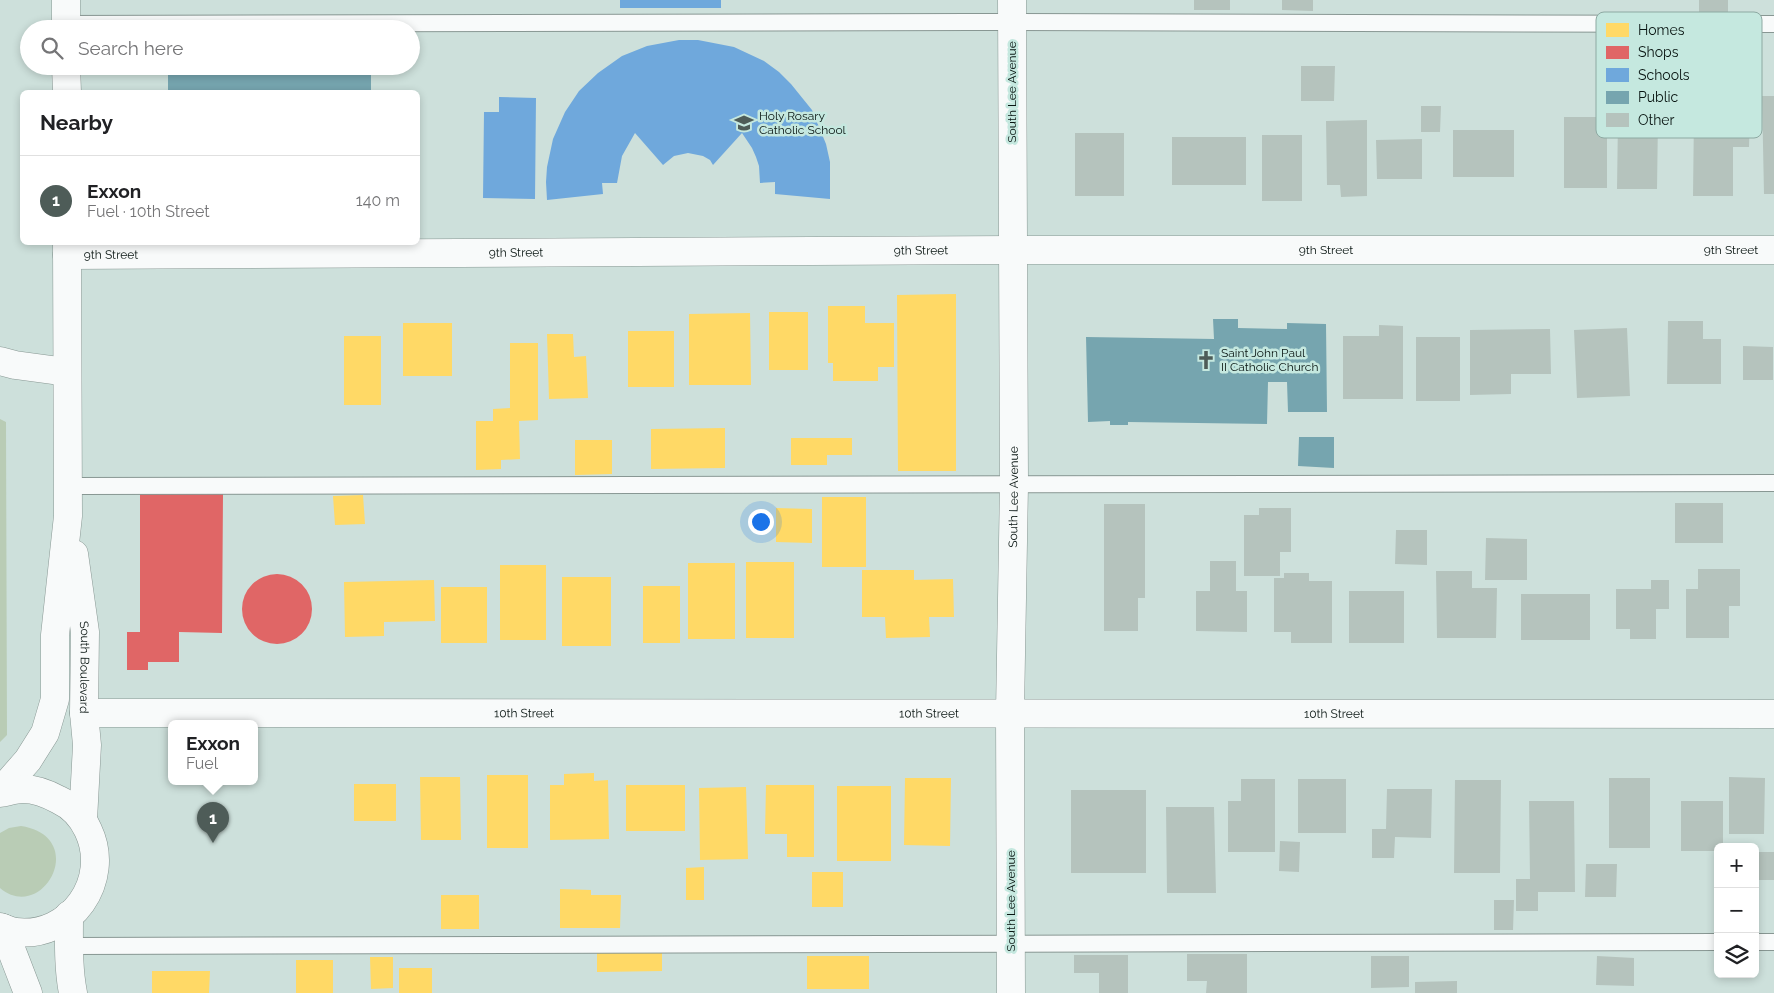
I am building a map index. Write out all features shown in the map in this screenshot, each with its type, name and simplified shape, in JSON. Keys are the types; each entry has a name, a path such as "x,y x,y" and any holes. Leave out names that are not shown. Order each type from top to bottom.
{"street":[{"name":"South Lee Avenue","path":"1011,993 1010,712 1014,484 1012,11"},
{"path":"66,75 67,90"},
{"name":"9th Street","path":"67,249 1774,250"},
{"name":"South Boulevard","path":"67,249 68,516 85,632 84,712 86,746 83,820"},
{"path":"0,361 15,365 67,372"},
{"name":"South Boulevard","path":"0,793 28,760 45,733 55,699 55,635 68,516"},
{"name":"10th Street","path":"84,712 1774,714"},
{"path":"0,793 23,789 46,793 67,804 83,820 93,841 96,864 91,888 79,908 61,922 39,931 15,932 1,928"},
{"path":"69,915 70,978 74,993"},
{"path":"1,928 28,993"}],"lane":[{"path":"66,18 1012,11 1596,21"},
{"path":"67,486 1774,483"},
{"path":"68,946 1714,942"},
{"path":"1759,942 1774,942"}],"green space":[{"path":"0,419 6,422 7,735 0,742"},
{"path":"21,826 42,833 53,845 56,860 52,875 44,887 31,895 16,896 0,888 0,833 9,828"}],"building: Homes":[{"path":"956,294 956,471 898,471 897,295"},
{"path":"828,306 865,306 865,323 894,323 894,367 878,367 878,381 833,381 833,363 828,363"},
{"path":"769,312 808,312 808,370 769,370"},
{"path":"750,313 751,385 689,385 689,314"},
{"path":"403,323 452,323 452,376 403,376"},
{"path":"628,331 674,331 674,387 628,387"},
{"path":"547,334 573,334 574,357 586,356 588,398 549,399"},
{"path":"344,336 381,336 381,405 344,405"},
{"path":"510,343 538,343 538,420 519,421 520,459 501,460 501,469 476,470 476,421 493,421 493,409 510,408"},
{"path":"725,428 725,468 651,469 651,429"},
{"path":"791,438 852,438 852,455 827,455 827,465 791,465"},
{"path":"575,440 612,440 612,474 575,475"},
{"path":"363,495 365,524 335,525 333,496"},
{"path":"822,497 866,497 866,567 822,567"},
{"path":"776,508 812,509 812,543 776,542"},
{"path":"746,562 794,562 794,638 746,638"},
{"path":"688,563 735,563 735,639 688,639"},
{"path":"500,565 546,565 546,640 500,640"},
{"path":"862,570 914,570 914,580 953,579 954,617 929,617 930,637 886,638 885,617 862,617"},
{"path":"562,577 611,577 611,646 562,646"},
{"path":"434,580 435,621 384,622 384,636 345,637 344,582"},
{"path":"643,586 680,586 680,643 643,643"},
{"path":"441,587 487,587 487,643 441,643"},
{"path":"594,773 594,781 608,780 609,839 550,840 550,785 564,785 564,774"},
{"path":"487,775 528,775 528,848 487,848"},
{"path":"420,777 460,777 461,840 421,840"},
{"path":"905,778 951,778 950,846 904,845"},
{"path":"354,784 396,784 396,821 354,821"},
{"path":"626,785 685,785 685,831 626,831"},
{"path":"766,785 814,785 814,857 787,857 787,834 765,834"},
{"path":"837,786 891,786 891,861 837,861"},
{"path":"746,787 748,859 700,860 699,788"},
{"path":"704,867 704,900 686,900 686,868"},
{"path":"812,872 843,872 843,907 812,907"},
{"path":"560,889 591,890 591,895 621,895 620,928 560,928"},
{"path":"441,895 479,895 479,929 441,929"},
{"path":"662,952 662,971 597,972 597,953"},
{"path":"807,956 869,956 869,989 807,989"},
{"path":"370,957 393,957 393,988 371,989"},
{"path":"296,960 333,960 333,993 296,993"},
{"path":"399,968 432,968 432,993 399,993"},
{"path":"152,971 210,971 209,993 152,993"}],"building: Shops":[{"path":"140,494 223,494 222,633 179,632 179,662 148,662 148,670 127,670 127,632 140,632"},
{"path":"277,574 290,577 302,584 309,596 312,609 309,622 302,634 290,641 277,644 264,641 252,634 245,622 242,609 245,596 252,584 264,577"}],"building: Schools":[{"path":"620,0 721,0 721,8 620,8"},
{"path":"679,40 698,40 734,47 764,61 791,84 812,110 826,144 830,162 830,199 775,194 775,182 760,183 759,166 756,157 742,133 713,165 710,160 703,156 688,153 674,156 663,165 635,133 622,156 617,183 602,183 603,194 547,200 547,167 553,139 565,112 579,91 598,73 622,56 647,46"},
{"path":"499,97 536,98 535,199 483,198 484,112 499,112"}],"building: Public":[{"path":"168,75 371,75 371,90 168,90"},
{"name":"Saint John Paul II Catholic Church","path":"1213,319 1238,319 1238,328 1287,329 1287,323 1326,324 1327,412 1288,412 1287,382 1268,382 1267,424 1128,422 1128,425 1110,425 1110,421 1088,422 1086,337 1214,339"},
{"path":"1299,437 1334,437 1334,468 1298,466"}],"building: Other":[{"path":"1194,0 1230,0 1230,10 1194,10"},
{"path":"1282,0 1313,0 1313,11 1282,10"},
{"path":"1699,0 1728,0 1728,12 1699,12"},
{"path":"1301,66 1335,66 1334,101 1301,101"},
{"path":"1762,96 1774,96 1774,194 1764,194"},
{"path":"1421,106 1441,106 1440,132 1421,132"},
{"path":"1564,117 1596,117 1596,138 1607,138 1607,188 1564,188"},
{"path":"1367,120 1367,196 1341,197 1340,185 1327,185 1326,121"},
{"path":"1453,130 1514,130 1514,177 1453,177"},
{"path":"1075,133 1124,133 1124,196 1075,196"},
{"path":"1262,135 1302,135 1302,201 1262,201"},
{"path":"1172,137 1246,137 1246,185 1172,185"},
{"path":"1618,138 1658,138 1657,189 1617,189"},
{"path":"1694,138 1749,138 1749,147 1733,147 1733,196 1693,196"},
{"path":"1422,139 1422,179 1377,179 1376,140"},
{"path":"1668,321 1703,321 1703,339 1721,339 1721,384 1667,384"},
{"path":"1379,325 1403,326 1403,399 1343,399 1343,336 1379,336"},
{"path":"1627,328 1630,396 1577,398 1574,330"},
{"path":"1550,329 1551,374 1511,374 1511,394 1470,395 1470,330"},
{"path":"1416,337 1460,337 1460,401 1416,401"},
{"path":"1743,346 1773,347 1773,380 1743,380"},
{"path":"1675,503 1723,503 1723,543 1675,543"},
{"path":"1104,504 1145,504 1145,598 1138,598 1138,631 1104,631"},
{"path":"1259,508 1291,508 1291,552 1280,552 1280,576 1244,576 1244,515 1259,515"},
{"path":"1396,530 1427,530 1427,565 1395,564"},
{"path":"1486,538 1527,539 1527,580 1485,580"},
{"path":"1210,561 1236,561 1236,591 1247,591 1247,632 1196,631 1196,591 1210,591"},
{"path":"1698,569 1740,569 1740,606 1729,606 1729,638 1686,638 1686,589 1698,589"},
{"path":"1436,571 1472,571 1472,588 1497,588 1496,638 1437,638"},
{"path":"1284,573 1309,573 1309,581 1332,581 1332,643 1291,643 1291,632 1274,632 1274,578 1284,578"},
{"path":"1651,580 1669,580 1669,609 1656,609 1656,639 1630,639 1630,629 1616,629 1616,589 1651,589"},
{"path":"1349,591 1404,591 1404,643 1349,643"},
{"path":"1521,594 1590,594 1590,640 1521,640"},
{"path":"1729,777 1765,778 1764,834 1729,834"},
{"path":"1609,778 1650,778 1650,848 1609,848"},
{"path":"1241,779 1275,779 1275,852 1228,852 1228,801 1241,801"},
{"path":"1298,779 1346,779 1346,833 1298,833"},
{"path":"1455,780 1501,780 1500,873 1454,873"},
{"path":"1387,789 1432,789 1431,838 1395,837 1394,858 1372,858 1372,829 1386,829"},
{"path":"1071,790 1146,790 1146,873 1071,873"},
{"path":"1529,801 1574,801 1575,892 1538,892 1538,911 1516,911 1516,879 1530,879"},
{"path":"1681,801 1723,801 1723,843 1714,843 1714,851 1681,851"},
{"path":"1166,807 1214,807 1216,893 1167,893"},
{"path":"1280,841 1300,842 1299,872 1279,871"},
{"path":"1759,852 1774,852 1774,880 1759,880"},
{"path":"1586,864 1617,864 1616,897 1585,897"},
{"path":"1494,900 1514,900 1513,930 1494,930"},
{"path":"1187,954 1247,954 1247,993 1206,993 1207,981 1187,981"},
{"path":"1074,955 1128,955 1128,993 1099,993 1099,973 1074,973"},
{"path":"1371,956 1409,956 1409,987 1371,988"},
{"path":"1597,956 1634,958 1634,986 1596,985"},
{"path":"1457,981 1457,993 1415,993 1415,982"}],"place":[{"name":"Holy Rosary Catholic School","path":"744,123"},
{"name":"Saint John Paul II Catholic Church","path":"1206,360"},
{"name":"Exxon","path":"213,843"}]}
